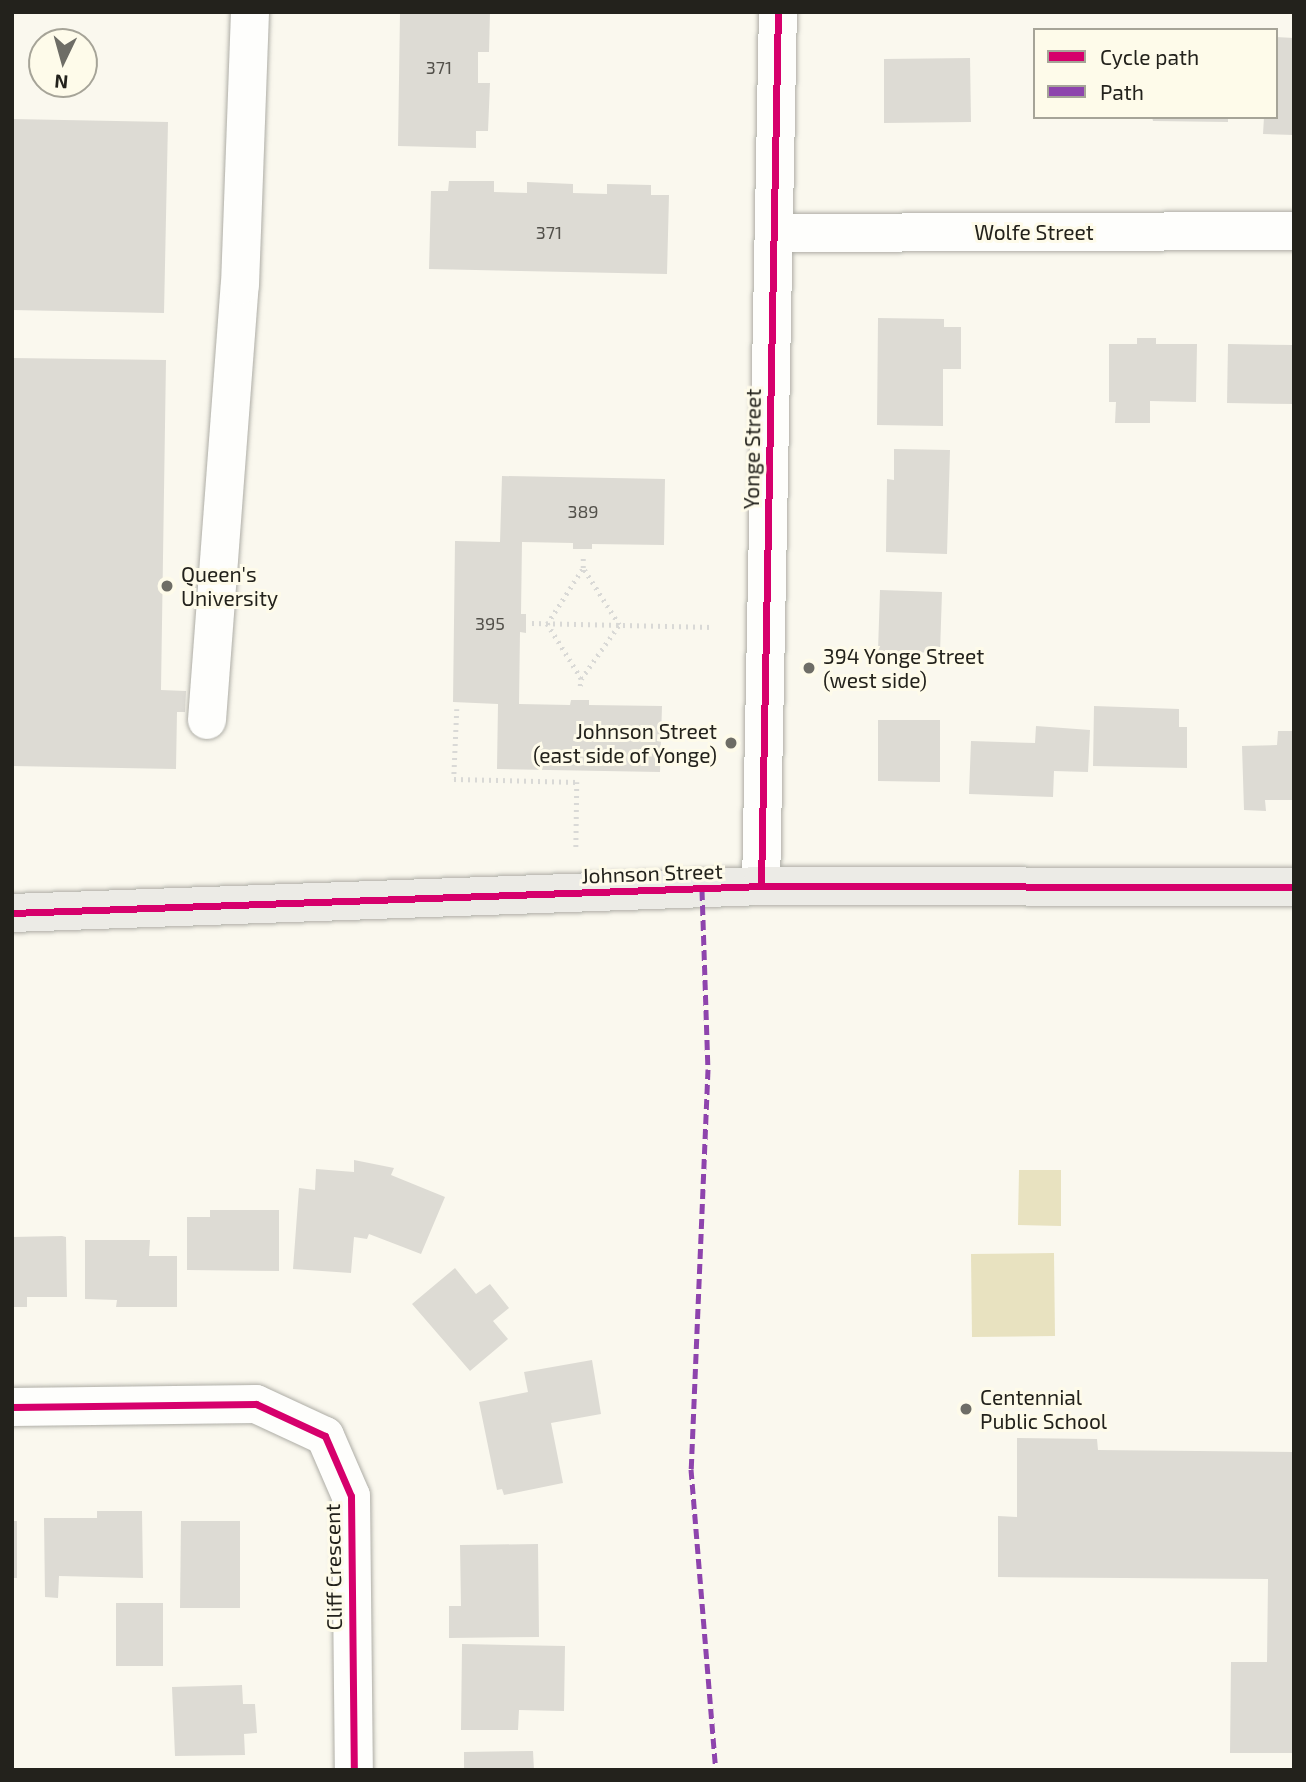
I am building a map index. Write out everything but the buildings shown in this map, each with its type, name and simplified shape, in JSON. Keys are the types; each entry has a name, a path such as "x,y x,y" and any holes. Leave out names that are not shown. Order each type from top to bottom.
{"main road":[{"name":"Johnson Street","path":"12,913 407,896 761,886 1294,887"}],"street":[{"path":"207,720 240,285 250,12"},
{"name":"Yonge Street","path":"761,886 778,12"},
{"name":"Wolfe Street","path":"774,233 1294,231"},
{"name":"Cliff Crescent","path":"12,1407 256,1404 325,1436 351,1496 354,1770"}],"path":[{"path":"583,554 583,568 619,625"},
{"path":"547,624 583,568"},
{"path":"531,623 713,627"},
{"path":"547,624 581,678"},
{"path":"580,686 581,678 619,625"},
{"path":"457,709 454,779 577,782 576,862"}],"shaded area":[{"path":"1019,1170 1061,1170 1061,1226 1018,1225"},
{"path":"1054,1253 1055,1336 972,1337 971,1254"}],"marked path":[{"path":"702,890 708,1069 691,1469 716,1770"}],"cycle path":[{"path":"761,886 778,12"},
{"path":"12,913 761,886 1294,887"},
{"path":"12,1407 256,1404 325,1436 351,1496 354,1770"}],"place":[{"name":"Queen's University","path":"167,586"},
{"name":"394 Yonge Street (west side)","path":"809,668"},
{"name":"Johnson Street (east side of Yonge)","path":"731,743"},
{"name":"Centennial Public School","path":"966,1409"}]}
